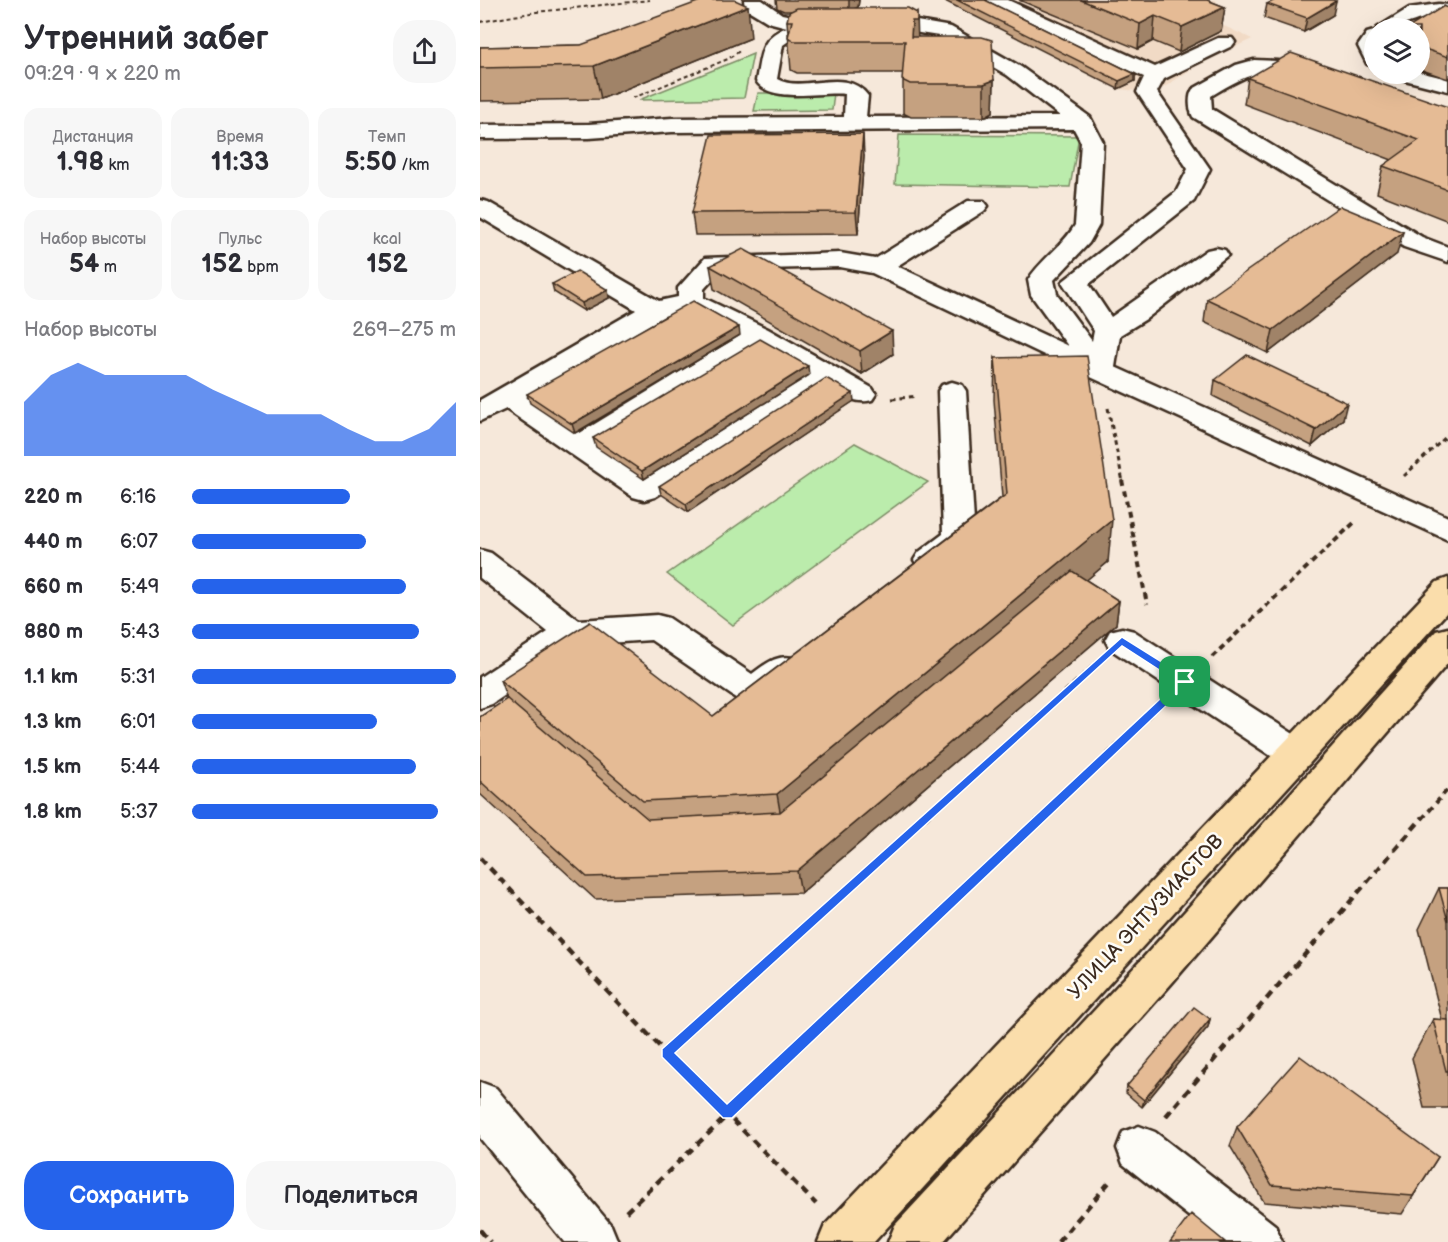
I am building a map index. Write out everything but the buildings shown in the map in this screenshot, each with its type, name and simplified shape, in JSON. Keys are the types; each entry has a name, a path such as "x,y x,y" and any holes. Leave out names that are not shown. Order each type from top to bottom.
{"main road":[{"name":"УЛИЦА ЭНТУЗИАСТОВ","path":"842,1242 1448,590"},
{"path":"912,1242 1157,972 1448,640"}],"street":[{"path":"753,0 754,7 775,18 812,24 924,26 944,31 1006,65 1082,122 1092,142 1087,225 1080,238 1045,273 1041,288 1044,295 1109,376"},
{"path":"888,24 890,0"},
{"path":"993,0 1155,75"},
{"path":"1404,18 1416,11 1429,9 1448,11"},
{"path":"812,24 786,34 774,43 766,81 774,86 840,87 852,90 857,96 854,124"},
{"path":"1109,376 1107,331 1075,282 1186,196 1199,169 1147,92 1155,75 1225,42"},
{"path":"1329,84 1276,64 1248,66 1200,93 1201,112 1413,242 1448,255"},
{"path":"1430,80 1448,85"},
{"path":"480,132 589,131 672,125 1082,122"},
{"path":"879,267 976,206"},
{"path":"481,209 655,310"},
{"path":"1107,331 1137,313 1216,255"},
{"path":"691,302 691,288 714,263 840,260 879,267 1109,376 1448,529"},
{"path":"480,412 655,310 691,302 759,335 862,394"},
{"path":"579,446 759,335"},
{"path":"508,397 645,490 827,374"},
{"path":"903,580 959,538 952,391"},
{"path":"480,561 572,633"},
{"path":"480,695 572,633 657,627 752,692 808,650"},
{"path":"1122,640 1296,754"},
{"path":"480,1103 608,1229"},
{"path":"1139,1148 1258,1242"}],"path":[{"path":"480,22 536,12 650,0"},
{"path":"627,101 728,59 744,48"},
{"path":"1109,376 1104,388 1147,604"},
{"path":"889,400 952,391"},
{"path":"608,1229 727,1113 1448,435"},
{"path":"666,1053 1122,640"},
{"path":"1058,1242 1448,789"},
{"path":"480,858 666,1053 819,1206"},
{"path":"480,1230 490,1242"}],"shaded area":[{"path":"943,0 1216,0 1222,25 1252,39 1201,63 1163,88 1147,92 1118,89"}],"green space":[{"path":"753,54 744,98 639,100"},
{"path":"758,93 834,93 832,110 754,111"},
{"path":"899,135 1079,136 1070,187 895,184"},
{"path":"855,443 928,482 733,625 667,574"}],"route":[{"path":"1122,640 1185,682 727,1113 666,1053 1122,640"}]}
